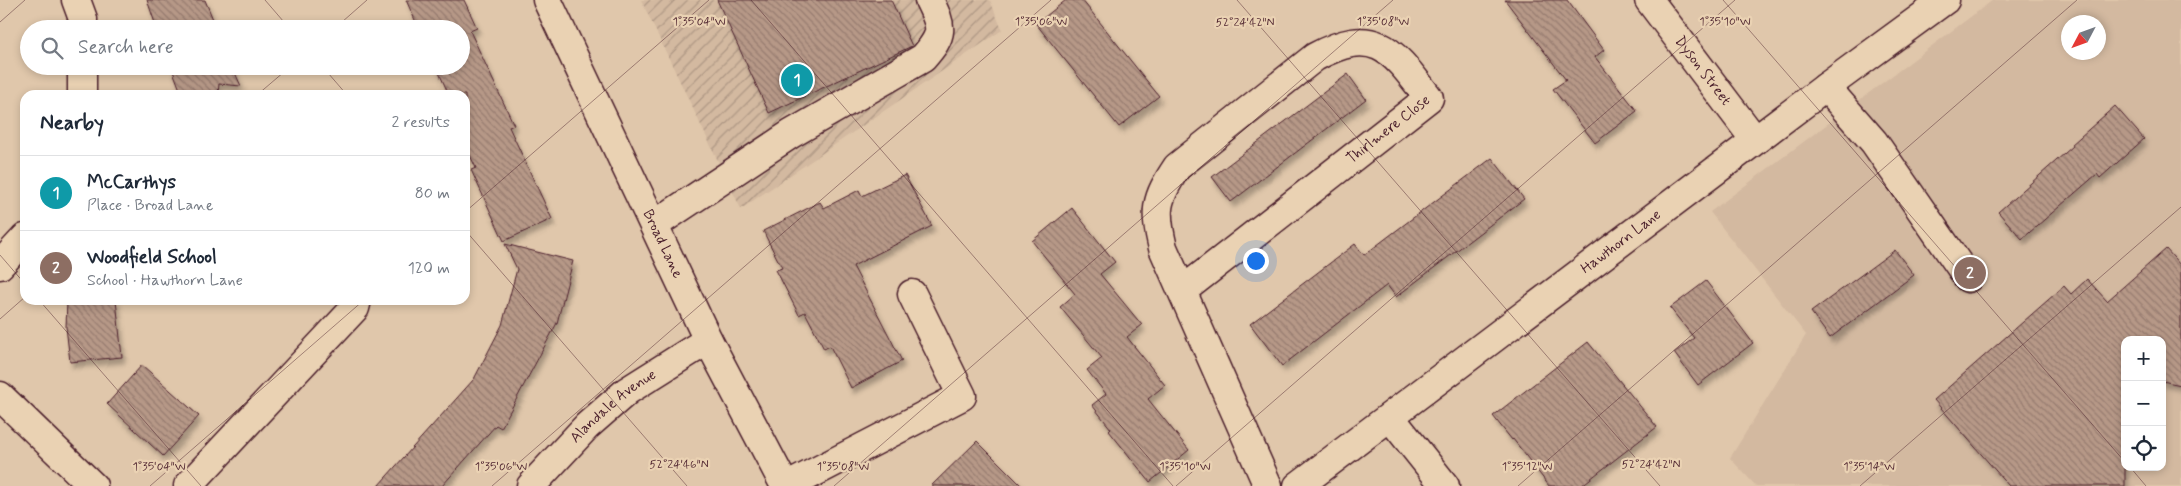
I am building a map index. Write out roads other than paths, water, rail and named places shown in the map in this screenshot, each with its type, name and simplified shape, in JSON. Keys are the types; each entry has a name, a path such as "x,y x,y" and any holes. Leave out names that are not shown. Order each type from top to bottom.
{"street":[{"path":"76,0 83,20"},
{"name":"Broad Lane","path":"547,0 708,340 786,486"},
{"path":"654,225 791,134 923,58 936,43 940,21 929,0"},
{"name":"Dyson Street","path":"1649,0 1756,140"},
{"name":"Hawthorn Lane","path":"1298,486 1944,0"},
{"name":"Thirlmere Close","path":"1182,291 1428,98 1402,63 1386,50 1372,43 1354,42 1337,45 1315,57 1177,167 1162,189 1156,219 1164,248 1182,291 1268,486"},
{"path":"82,75 82,90"},
{"path":"1826,87 1874,142 1968,278"},
{"path":"0,265 20,243"},
{"path":"786,486 962,396 912,294"},
{"path":"188,486 356,305"},
{"name":"Alandale Avenue","path":"531,486 588,426 627,391 708,340"},
{"path":"0,396 93,486"},
{"path":"1390,417 1445,486"}],"place":[{"name":"McCarthys","path":"797,80"},
{"name":"Woodfield School","path":"1970,273"}]}
